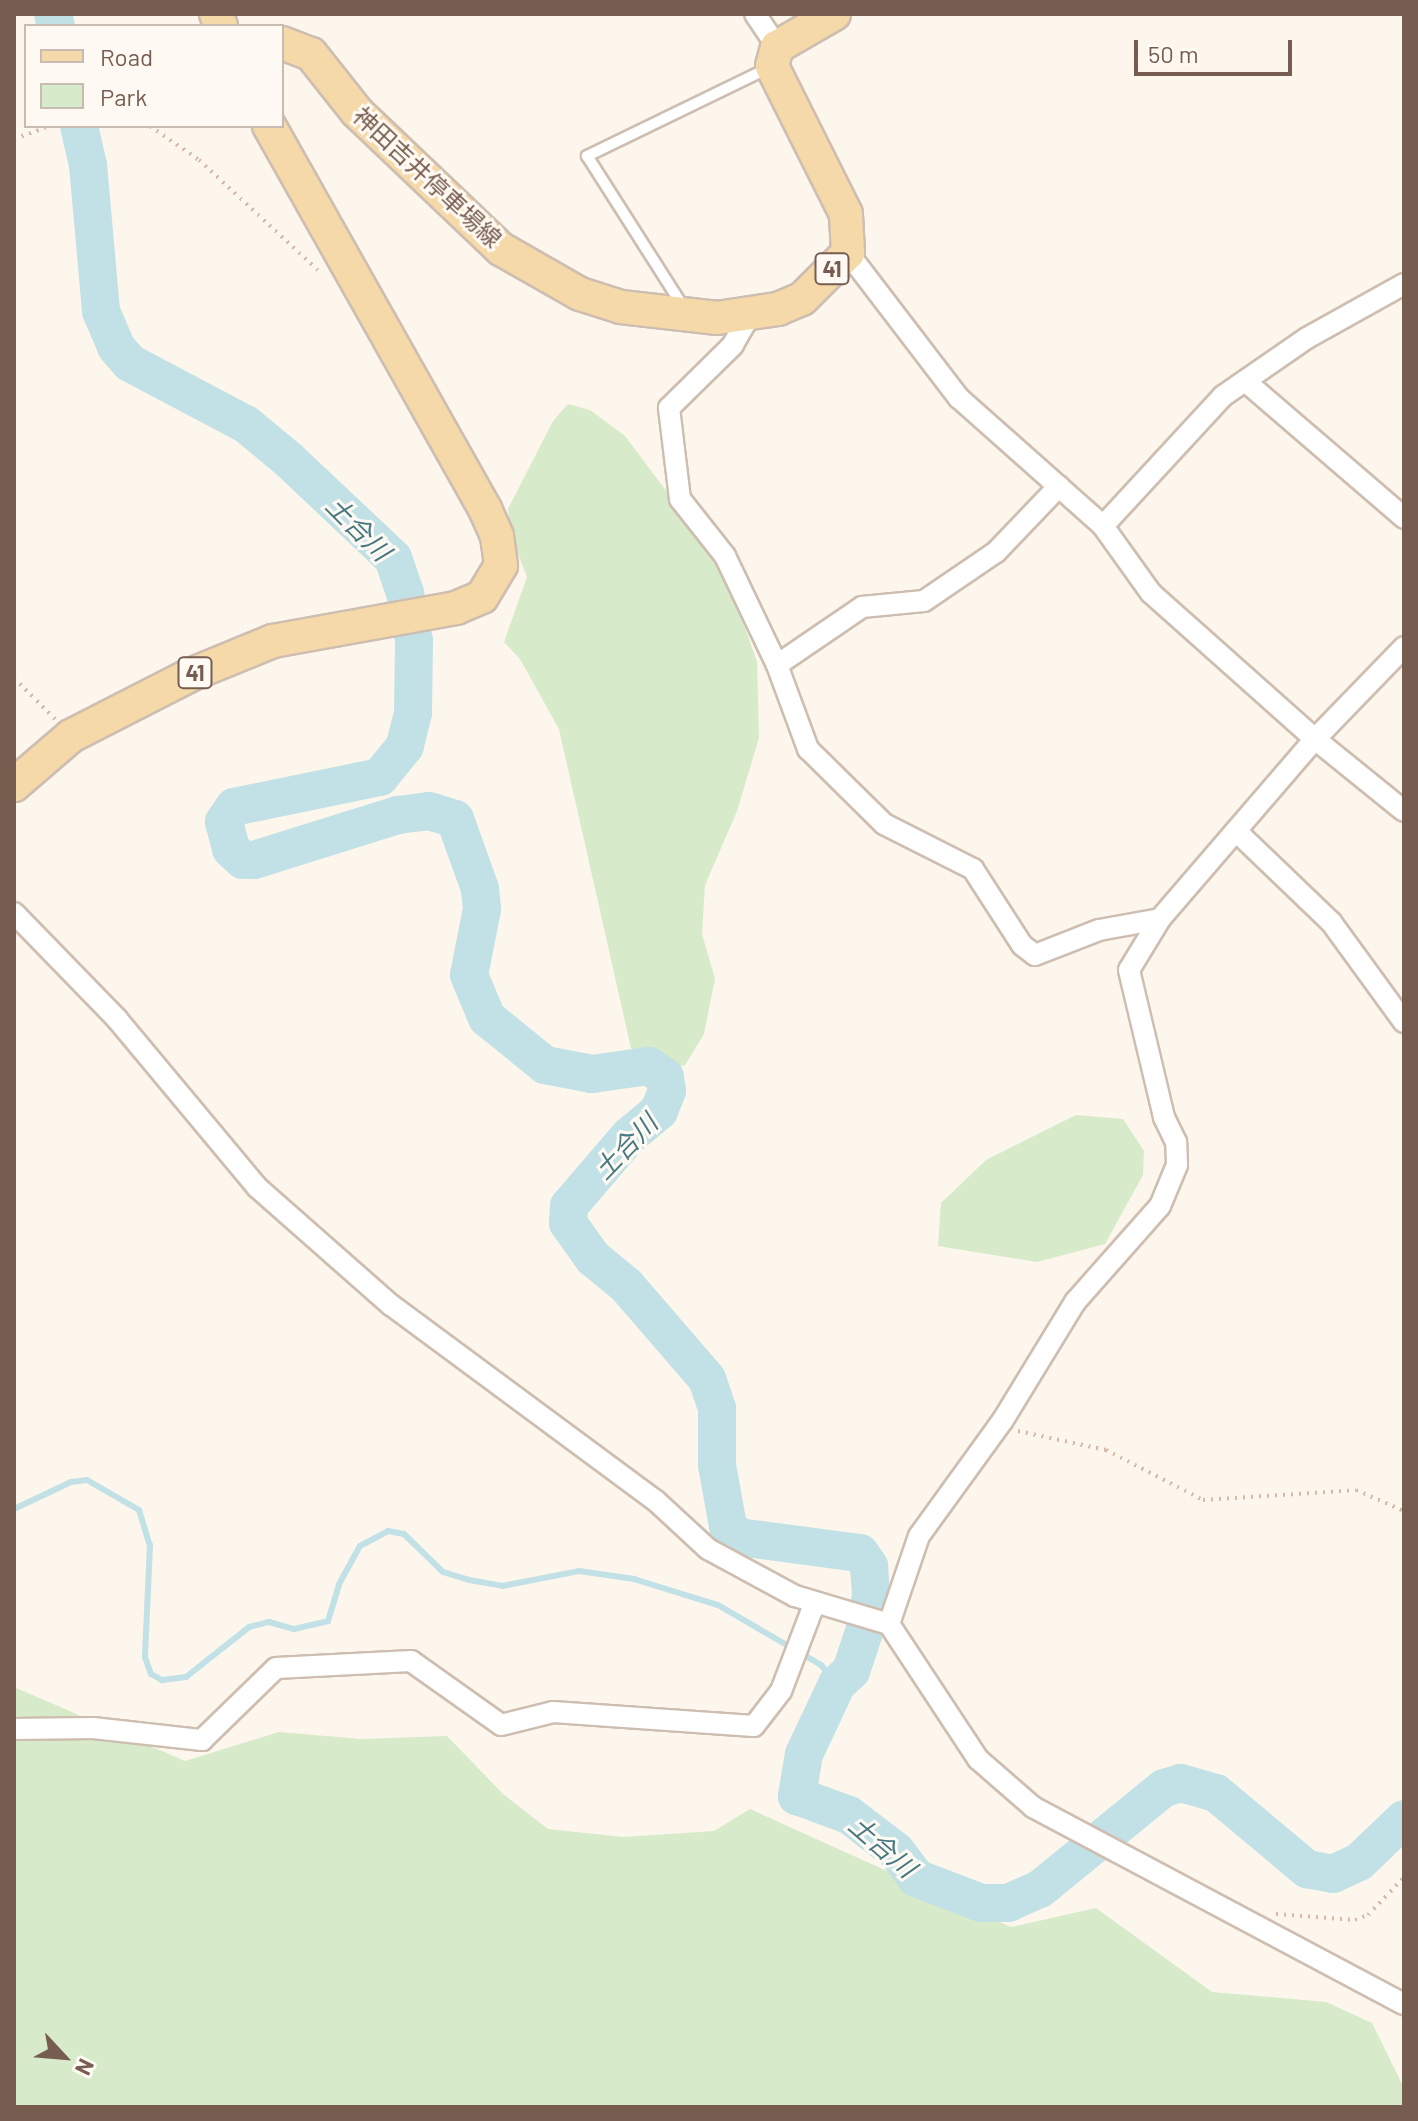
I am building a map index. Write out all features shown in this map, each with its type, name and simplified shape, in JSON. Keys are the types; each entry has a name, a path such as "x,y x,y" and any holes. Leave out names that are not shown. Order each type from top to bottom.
{"main road":[{"path":"774,57 834,14"},
{"name":"神田吉井停車場線","path":"284,44 311,54 357,112 501,249 580,294 621,307 689,316 750,315 802,299 848,253"},
{"name":"41","path":"774,57 846,214 848,253"},
{"name":"41","path":"14,785 71,736 190,675 273,641 413,617 482,597 501,565 497,536 363,288 270,128"}],"street":[{"path":"755,14 774,57"},
{"path":"848,253 959,398 1103,526 1151,593 1315,739 1404,811"},
{"path":"1103,526 1223,396 1307,338 1404,284"},
{"path":"750,315 733,345 669,408 680,499 725,556 777,665 808,749 884,824 973,869 1022,945 1035,955 1099,930 1160,919"},
{"path":"1245,381 1404,518"},
{"path":"777,665 862,607 924,601 996,552 1059,486"},
{"path":"889,1624 919,1536 1003,1420 1075,1302 1160,1206 1177,1165 1176,1142 1164,1117 1129,982 1129,970 1160,919 1315,739 1404,647"},
{"path":"1236,831 1331,922 1404,1022"},
{"path":"14,913 117,1019 257,1187 391,1305 655,1500 708,1549 815,1602 889,1624 978,1759 1033,1807 1251,1920 1404,2004"},
{"path":"14,1729 93,1728 202,1740 276,1668 411,1661 501,1725 553,1712 754,1726 781,1691 815,1602"}],"lane":[{"path":"689,316 587,156 774,57"}],"path":[{"path":"14,139 44,128"},
{"path":"153,128 199,160 343,291 363,288"},
{"path":"14,678 71,736"},
{"path":"1003,1420 1026,1436 1106,1450 1203,1500 1356,1490 1404,1511"},
{"path":"1251,1920 1280,1913 1355,1920 1368,1915 1404,1877"}],"green space":[{"path":"568,404 590,410 625,436 685,516 732,591 757,662 759,738 737,811 705,885 702,934 715,979 704,1034 685,1065 653,1074 631,1048 559,729 520,659 504,642 527,577 511,536 508,509 553,421"},
{"path":"1076,1115 1123,1119 1144,1151 1143,1175 1105,1244 1037,1262 938,1246 941,1203 986,1160"},
{"path":"14,1687 185,1761 279,1732 361,1739 447,1736 503,1794 548,1829 623,1837 714,1831 750,1809 1011,1927 1096,1908 1212,1992 1326,2002 1372,2023 1404,2088 1404,2107 14,2107"}],"waterway":[{"name":"土合川","path":"53,14 56,24"},
{"name":"土合川","path":"79,128 88,165 101,311 116,347 130,363 247,425 289,460 393,558 405,593 414,641 413,713 405,746 380,777 234,807 224,822 231,849 243,860 254,860 398,815 429,811 455,819 480,889 482,909 469,975 487,1018 545,1065 592,1074 649,1066 665,1077 667,1091 659,1111 629,1136 569,1206 568,1223 593,1258 626,1285 707,1379 717,1408 717,1465 728,1526 738,1537 860,1553 869,1566 871,1596 864,1632 851,1671 837,1684 804,1754 797,1796 849,1815 896,1851 916,1878 981,1903 1008,1903 1040,1889 1164,1788 1181,1783 1216,1793 1307,1869 1333,1874 1359,1862 1404,1819"},
{"path":"14,1509 71,1482 87,1480 139,1510 150,1545 145,1657 151,1674 162,1680 186,1677 249,1627 269,1622 294,1629 328,1621 339,1584 360,1546 388,1531 404,1534 443,1572 469,1580 502,1586 579,1571 634,1579 718,1605 821,1665 837,1684"}]}
